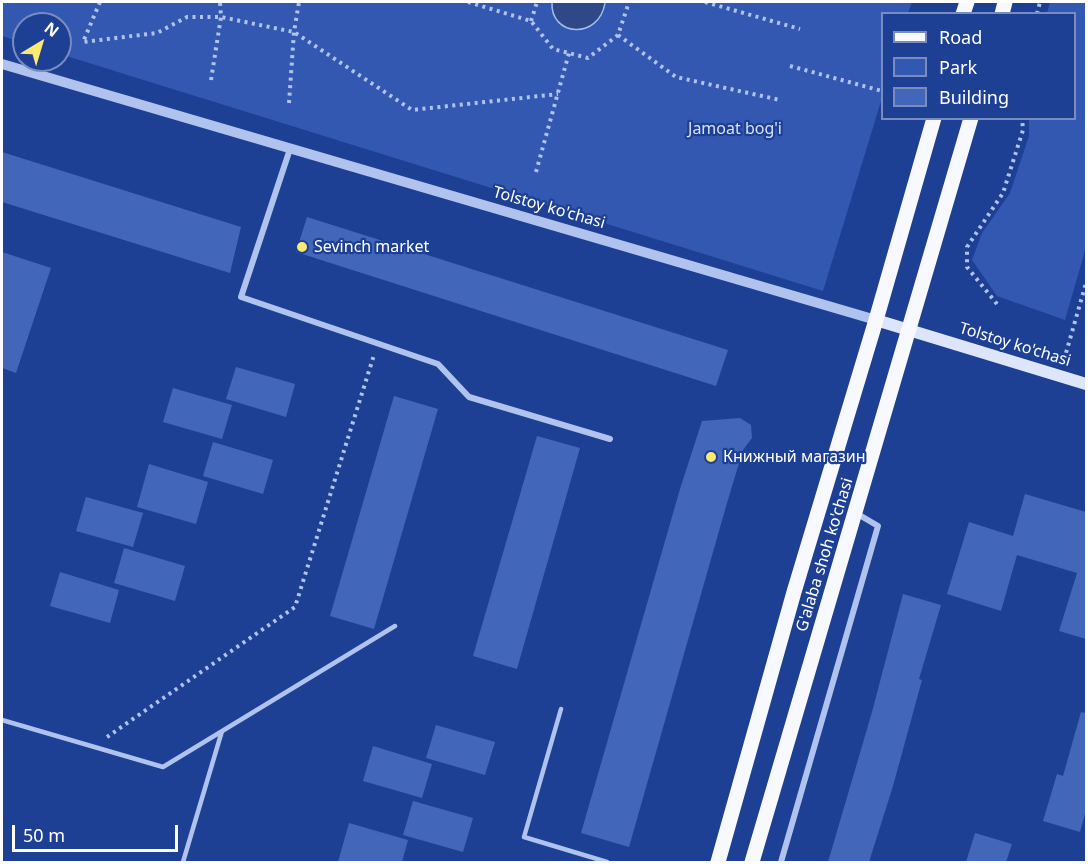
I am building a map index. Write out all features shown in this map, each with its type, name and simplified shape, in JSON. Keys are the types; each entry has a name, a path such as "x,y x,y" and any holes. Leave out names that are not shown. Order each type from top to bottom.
{"main road":[{"name":"G'alaba shoh ko'chasi","path":"718,862 794,592 933,120"},
{"name":"G'alaba shoh ko'chasi","path":"752,862 970,120"},
{"name":"Tolstoy ko'chasi","path":"876,320 1086,384"}],"street":[{"name":"Tolstoy ko'chasi","path":"2,64 876,320"},
{"path":"290,149 241,297 438,364 470,397 610,439"},
{"path":"781,862 878,526 856,513"}],"lane":[{"path":"2,720 163,767 396,627"},
{"path":"561,709 524,837 607,862"},
{"path":"183,862 222,731"}],"path":[{"path":"100,2 83,42 157,33 187,16 222,17 294,32 412,110 558,94"},
{"path":"211,80 222,17 220,2"},
{"path":"289,103 294,32 299,2"},
{"path":"468,2 531,21 553,49 588,58 618,35 629,2"},
{"path":"531,21 537,2"},
{"path":"705,2 800,29"},
{"path":"618,35 676,77 780,100"},
{"path":"536,172 569,53"},
{"path":"790,66 881,91"},
{"path":"997,304 967,267 967,247 1004,193 1023,130 1022,120"},
{"path":"1060,376 1086,283"},
{"path":"92,747 295,607 378,342"}],"green space":[{"name":"Jamoat bog'i","path":"2,2 912,2 908,12 881,12 881,101 823,291 72,58 72,12 12,12 12,39 2,36"},
{"path":"1050,2 1086,2 1086,247 1065,320 997,296 972,260 982,233 1010,193 1029,136 1029,120 1076,120 1076,12 1047,12"}],"shaded area":[{"path":"552,2 605,3 601,15 594,23 576,30 559,22 553,14"}],"building":[{"path":"2,152 241,227 230,273 2,202"},
{"path":"307,217 728,350 716,386 296,252"},
{"path":"2,252 51,268 16,373 2,368"},
{"path":"236,367 295,384 286,417 226,399"},
{"path":"173,388 232,405 222,439 163,422"},
{"path":"394,396 438,409 374,629 330,616"},
{"path":"740,418 751,425 752,438 743,450 727,503 629,847 581,833 680,489 702,421"},
{"path":"537,436 580,448 517,669 473,656"},
{"path":"213,442 273,460 263,494 203,476"},
{"path":"149,464 208,482 196,524 137,507"},
{"path":"1025,494 1086,512 1086,639 1059,631 1077,573 1017,555 1001,611 947,594 969,522 1013,536"},
{"path":"86,497 143,513 133,547 76,531"},
{"path":"124,548 185,566 175,601 114,583"},
{"path":"60,572 119,590 110,623 50,606"},
{"path":"903,594 941,605 919,679 922,680 893,786 869,862 828,862 872,712"},
{"path":"1081,712 1086,713 1086,810 1080,832 1043,821 1057,774 1063,776"},
{"path":"436,725 495,742 485,775 426,758"},
{"path":"373,746 432,764 422,798 363,781"},
{"path":"413,801 473,818 463,852 403,835"},
{"path":"349,823 408,840 402,862 338,862"},
{"path":"975,833 1012,844 1006,862 966,862"}],"place":[{"name":"Sevinch market","path":"302,247"},
{"name":"Книжный магазин","path":"711,457"}]}
